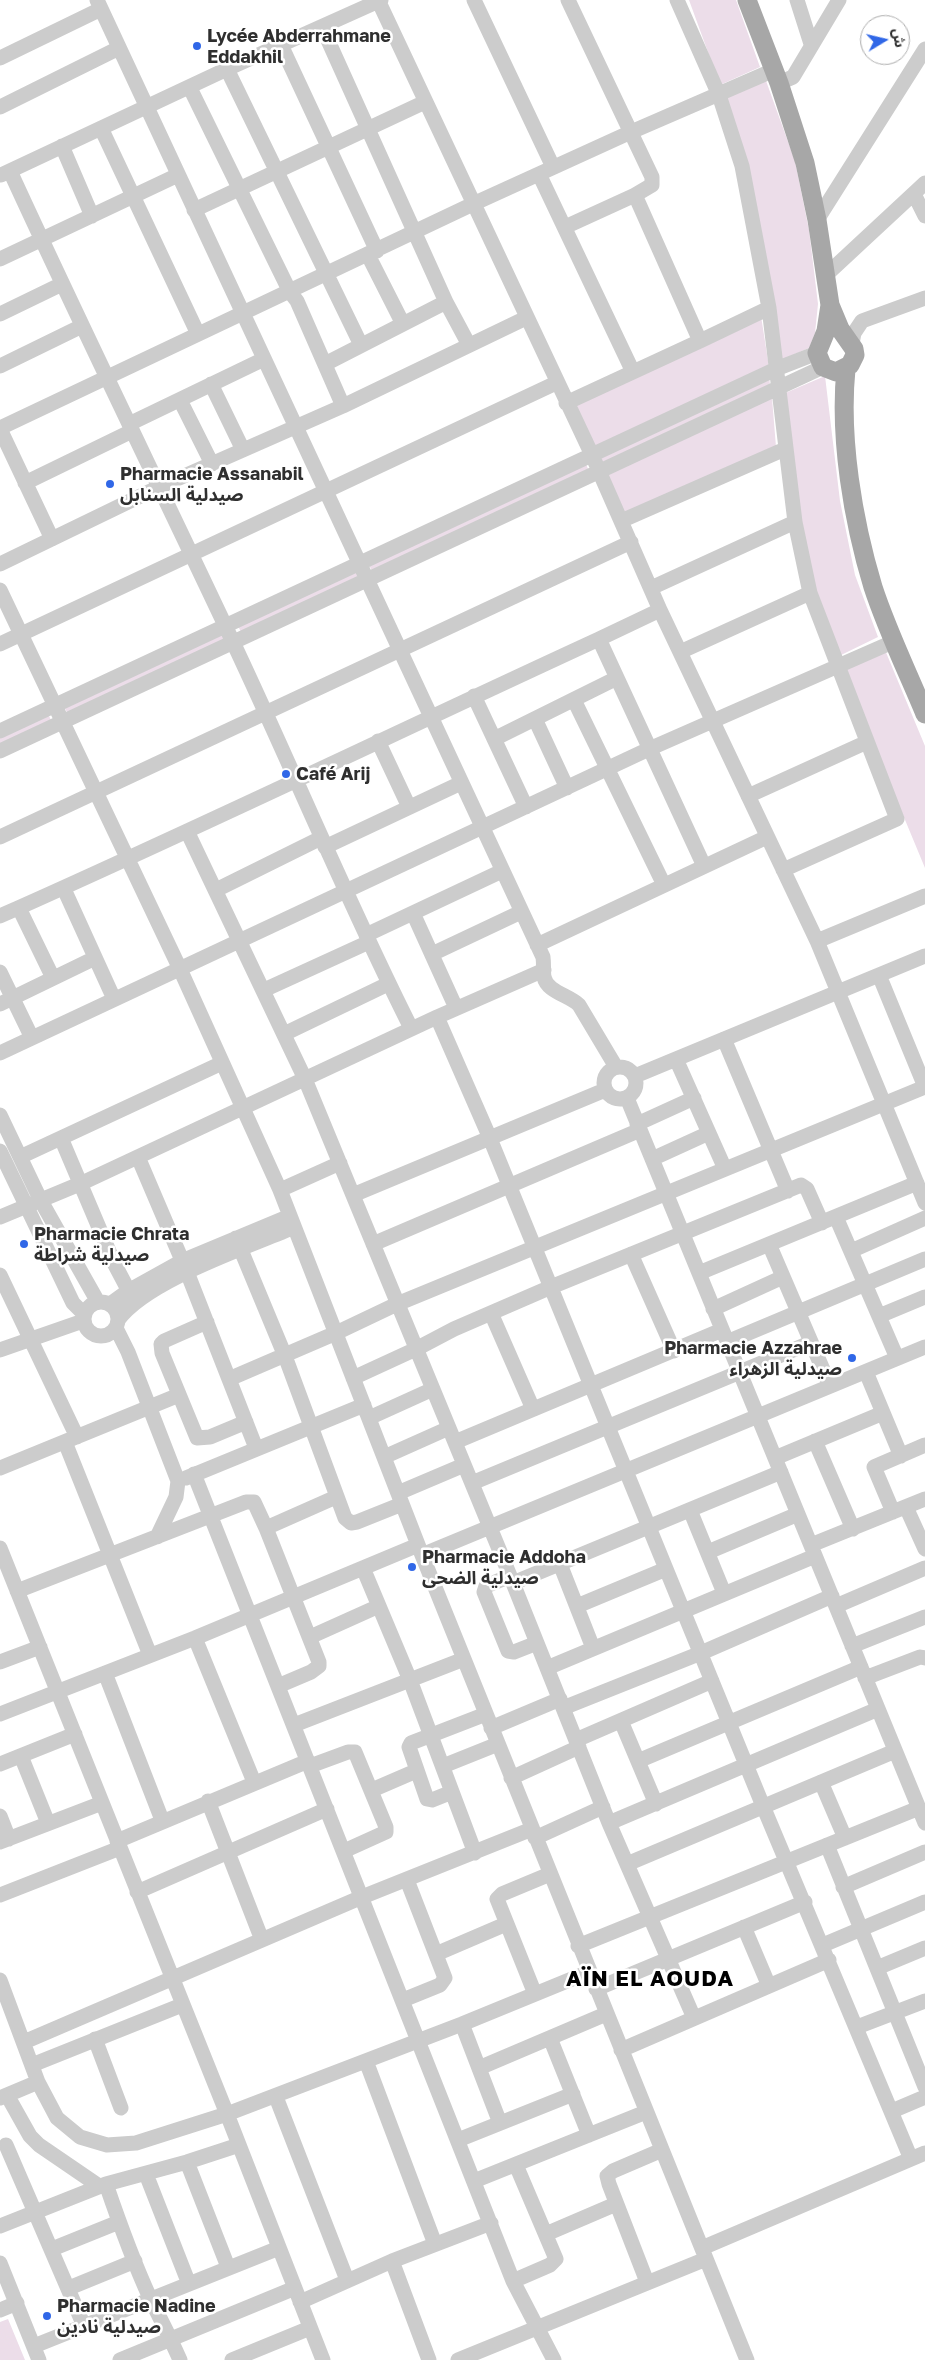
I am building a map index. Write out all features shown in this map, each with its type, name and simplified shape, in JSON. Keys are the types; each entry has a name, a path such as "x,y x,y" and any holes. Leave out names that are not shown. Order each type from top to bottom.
{"main road":[{"path":"747,0 776,77 805,163 817,220 830,305 828,360 843,403 858,527 874,589 925,714"},
{"path":"828,360 853,360 848,340 830,305"},
{"path":"828,360 830,335 848,340"}],"street":[{"path":"411,1028 388,984 225,625 160,487 105,377 41,240 5,173 379,0 556,382 592,454 660,610 817,941 925,1203"},
{"path":"474,0 553,167"},
{"path":"565,227 635,195 652,186 653,182 568,0"},
{"path":"677,0 719,95 742,166 769,308 794,522 810,594 897,819 783,870"},
{"path":"798,0 811,44"},
{"path":"52,539 0,428 473,204 631,132 719,95 776,77 793,76 839,0"},
{"path":"0,58 99,4 537,946 542,957 544,979 549,987 579,1005 616,1067"},
{"path":"322,27 446,302 469,344"},
{"path":"281,45 330,148 403,324"},
{"path":"0,107 119,48"},
{"path":"817,220 925,49"},
{"path":"227,69 361,344"},
{"path":"190,88 241,188 290,292 297,300 343,406"},
{"path":"194,210 370,130 425,102"},
{"path":"101,128 198,334"},
{"path":"62,146 92,216"},
{"path":"539,174 633,372"},
{"path":"0,259 178,175"},
{"path":"920,189 925,216"},
{"path":"826,275 920,189"},
{"path":"635,195 700,341"},
{"path":"0,314 62,284"},
{"path":"848,340 862,321 925,298"},
{"path":"325,364 446,302"},
{"path":"566,403 769,308"},
{"path":"0,564 160,487 343,406 526,318"},
{"path":"0,366 82,326"},
{"path":"26,483 180,400 264,359"},
{"path":"0,731 776,369 828,360"},
{"path":"0,750 779,388 828,360"},
{"path":"0,644 556,382"},
{"path":"211,384 243,450"},
{"path":"180,400 212,464"},
{"path":"621,521 785,449"},
{"path":"651,588 794,522"},
{"path":"0,837 631,542"},
{"path":"0,590 180,969 280,1190 488,1721 747,2360"},
{"path":"680,652 810,594"},
{"path":"0,916 128,859 295,779 660,610"},
{"path":"599,639 704,866"},
{"path":"0,1053 649,749 895,641"},
{"path":"494,739 617,678"},
{"path":"474,696 526,807"},
{"path":"574,700 664,885"},
{"path":"535,719 567,788"},
{"path":"378,741 409,807"},
{"path":"748,796 867,742"},
{"path":"216,890 323,842 409,807 461,782"},
{"path":"187,831 264,990 340,1163 512,1580 609,1823 667,1960 694,2018"},
{"path":"537,946 767,837"},
{"path":"264,990 367,938 413,912 502,871"},
{"path":"64,888 114,999"},
{"path":"817,941 925,896"},
{"path":"19,908 53,978"},
{"path":"413,912 456,1008"},
{"path":"432,954 521,912"},
{"path":"635,1076 925,956"},
{"path":"6,1001 95,958"},
{"path":"0,1217 82,1183 243,1109 437,1016 544,970"},
{"path":"0,972 6,1001 32,1038"},
{"path":"229,1379 336,1334 397,1304 925,1087 879,975"},
{"path":"284,1034 388,984"},
{"path":"437,1016 489,1136 609,1426 763,1806 830,1960 892,2111 918,2156 704,2253 647,2282 458,2360"},
{"path":"724,1039 788,1191"},
{"path":"676,1058 726,1169"},
{"path":"20,1157 222,1063"},
{"path":"616,1067 628,1068 635,1076 634,1091 627,1098 612,1098 603,1085 605,1075 616,1067"},
{"path":"353,1195 489,1136 605,1090"},
{"path":"627,1098 925,1823"},
{"path":"372,1244 639,1127 694,1098"},
{"path":"0,1115 20,1157 34,1204 73,1303 84,1318 87,1330 94,1335 102,1337 111,1333 132,1296"},
{"path":"652,1159 709,1133"},
{"path":"61,1138 82,1183 114,1263 132,1296"},
{"path":"0,1151 34,1204 104,1303 117,1314 117,1324 178,1481 176,1497 157,1536"},
{"path":"138,1157 207,1322 256,1448"},
{"path":"280,1190 340,1163"},
{"path":"699,1273 917,1183"},
{"path":"353,1378 416,1350 444,1333 551,1287 801,1186 805,1186 822,1223"},
{"path":"836,1217 897,1358"},
{"path":"851,1252 925,1218"},
{"path":"0,1350 84,1318 92,1304 132,1296 184,1267 292,1221"},
{"path":"239,1244 284,1356 345,1518 351,1523 464,1465"},
{"path":"769,1244 830,1386"},
{"path":"630,1254 674,1351"},
{"path":"384,1457 533,1409 674,1351 797,1312 925,1259"},
{"path":"0,1275 31,1339 71,1440 111,1554 150,1655"},
{"path":"713,1308 783,1277"},
{"path":"878,1316 925,1297"},
{"path":"491,1313 533,1409"},
{"path":"207,1322 161,1344 194,1434 201,1439 246,1422"},
{"path":"472,1483 810,1343"},
{"path":"0,1714 195,1638 363,1568 490,1527 925,1347"},
{"path":"866,1372 901,1456"},
{"path":"178,1481 310,1426 366,1412 433,1389"},
{"path":"0,1468 179,1395"},
{"path":"537,1643 514,1652 508,1650 484,1589 560,1564 690,1510 778,1465 815,1441 883,1413"},
{"path":"815,1441 853,1529"},
{"path":"925,1445 874,1467 925,1549"},
{"path":"194,1474 513,2281 554,2360"},
{"path":"266,1528 336,1497"},
{"path":"547,1668 724,1593 853,1529 925,1499"},
{"path":"17,1591 250,1501 256,1505 266,1528 318,1658 319,1666 311,1672 278,1686"},
{"path":"690,1510 724,1593"},
{"path":"708,1552 798,1514"},
{"path":"0,1548 227,2114 323,2360"},
{"path":"560,1564 593,1648"},
{"path":"363,1568 410,1680 476,1853"},
{"path":"452,1792 429,1800 416,1771 409,1746 412,1743 431,1735 561,1704 925,1568"},
{"path":"577,1606 666,1569"},
{"path":"310,1637 379,1606"},
{"path":"852,1646 925,1616"},
{"path":"195,1638 254,1782"},
{"path":"0,1662 40,1646"},
{"path":"638,1762 729,1722 863,1672 920,1657 925,1658"},
{"path":"294,1726 464,1659"},
{"path":"105,1673 162,1820"},
{"path":"511,1778 621,1721 712,1682"},
{"path":"609,1823 878,1709"},
{"path":"621,1721 656,1804"},
{"path":"0,1764 75,1734"},
{"path":"443,1766 498,1744"},
{"path":"626,1864 895,1751"},
{"path":"0,1895 118,1844 162,1820 254,1782 348,1752 355,1752 372,1790 386,1827 386,1832 344,1851"},
{"path":"21,1756 48,1824"},
{"path":"372,1790 416,1771"},
{"path":"821,1782 845,1838"},
{"path":"208,1801 262,1940"},
{"path":"0,1816 5,1840 102,1803"},
{"path":"24,2042 362,1898 476,1853 534,1834 603,1807"},
{"path":"578,1946 919,1808"},
{"path":"137,1892 327,1809"},
{"path":"826,1845 895,2012 919,2054 925,2087"},
{"path":"843,1887 925,1852"},
{"path":"535,1994 497,1902 499,1896 550,1874"},
{"path":"403,2000 444,1981 436,1954 407,1880"},
{"path":"596,1989 805,1902"},
{"path":"823,1944 925,1902"},
{"path":"436,1954 506,1924"},
{"path":"744,1927 769,1986"},
{"path":"877,1968 925,1948"},
{"path":"620,2050 830,1960"},
{"path":"1,1988 24,2042 38,2082 57,2118 68,2129 86,2140 108,2145 136,2143 276,2097 589,1972"},
{"path":"857,2027 925,2000"},
{"path":"32,2065 182,2005"},
{"path":"479,2068 606,2014"},
{"path":"462,2024 500,2124"},
{"path":"550,2038 589,2135"},
{"path":"95,2040 121,2108"},
{"path":"366,2061 435,2244"},
{"path":"38,2082 3,2097 30,2136 48,2153 102,2185 151,2299 180,2360"},
{"path":"458,2140 573,2094"},
{"path":"276,2097 347,2280"},
{"path":"892,2111 925,2097"},
{"path":"474,2181 646,2112"},
{"path":"30,2136 3,2146 36,2211 84,2326"},
{"path":"0,2226 102,2185 146,2174 239,2145"},
{"path":"647,2282 607,2180 609,2173 662,2150"},
{"path":"187,2162 228,2268"},
{"path":"513,2281 554,2262 555,2255 516,2165"},
{"path":"146,2174 189,2284"},
{"path":"546,2234 616,2204"},
{"path":"52,2249 119,2222"},
{"path":"120,2360 297,2295 347,2280 491,2222"},
{"path":"0,2263 37,2353 84,2326 279,2248"},
{"path":"68,2288 135,2261"},
{"path":"392,2261 429,2360"},
{"path":"0,2310 17,2303"},
{"path":"232,2360 310,2328"}],"shaded area":[{"path":"689,0 736,0 760,67 720,85"},
{"path":"765,78 795,161 809,230 818,304 815,333 809,348 781,360 723,98"},
{"path":"761,316 769,367 595,449 574,403"},
{"path":"769,375 770,385 602,465 597,456"},
{"path":"825,376 840,501 855,575 878,637 837,657 816,600 798,520 783,394"},
{"path":"772,398 776,447 625,517 606,475"},
{"path":"585,462 589,471 372,571 368,563"},
{"path":"355,569 358,577 241,632 237,624"},
{"path":"223,630 228,640 68,714 63,705"},
{"path":"885,650 925,746 925,868 842,668"},
{"path":"47,712 52,722 0,746 0,735"},
{"path":"8,2319 25,2360 0,2360 0,2322"}],"place":[{"name":"Lycée Abderrahmane Eddakhil","path":"197,46"},
{"name":"Pharmacie Assanabil صيدلية السنابل","path":"110,484"},
{"name":"Café Arij","path":"286,774"},
{"name":"Pharmacie Chrata صيدلية شراطة","path":"24,1244"},
{"name":"Pharmacie Azzahrae صيدلية الزهراء","path":"852,1358"},
{"name":"Pharmacie Addoha صيدلية الضحى","path":"412,1567"},
{"name":"Pharmacie Nadine صيدلية نادين","path":"47,2316"}],"district":[{"name":"AÏN EL AOUDA","path":"650,1979"}]}
